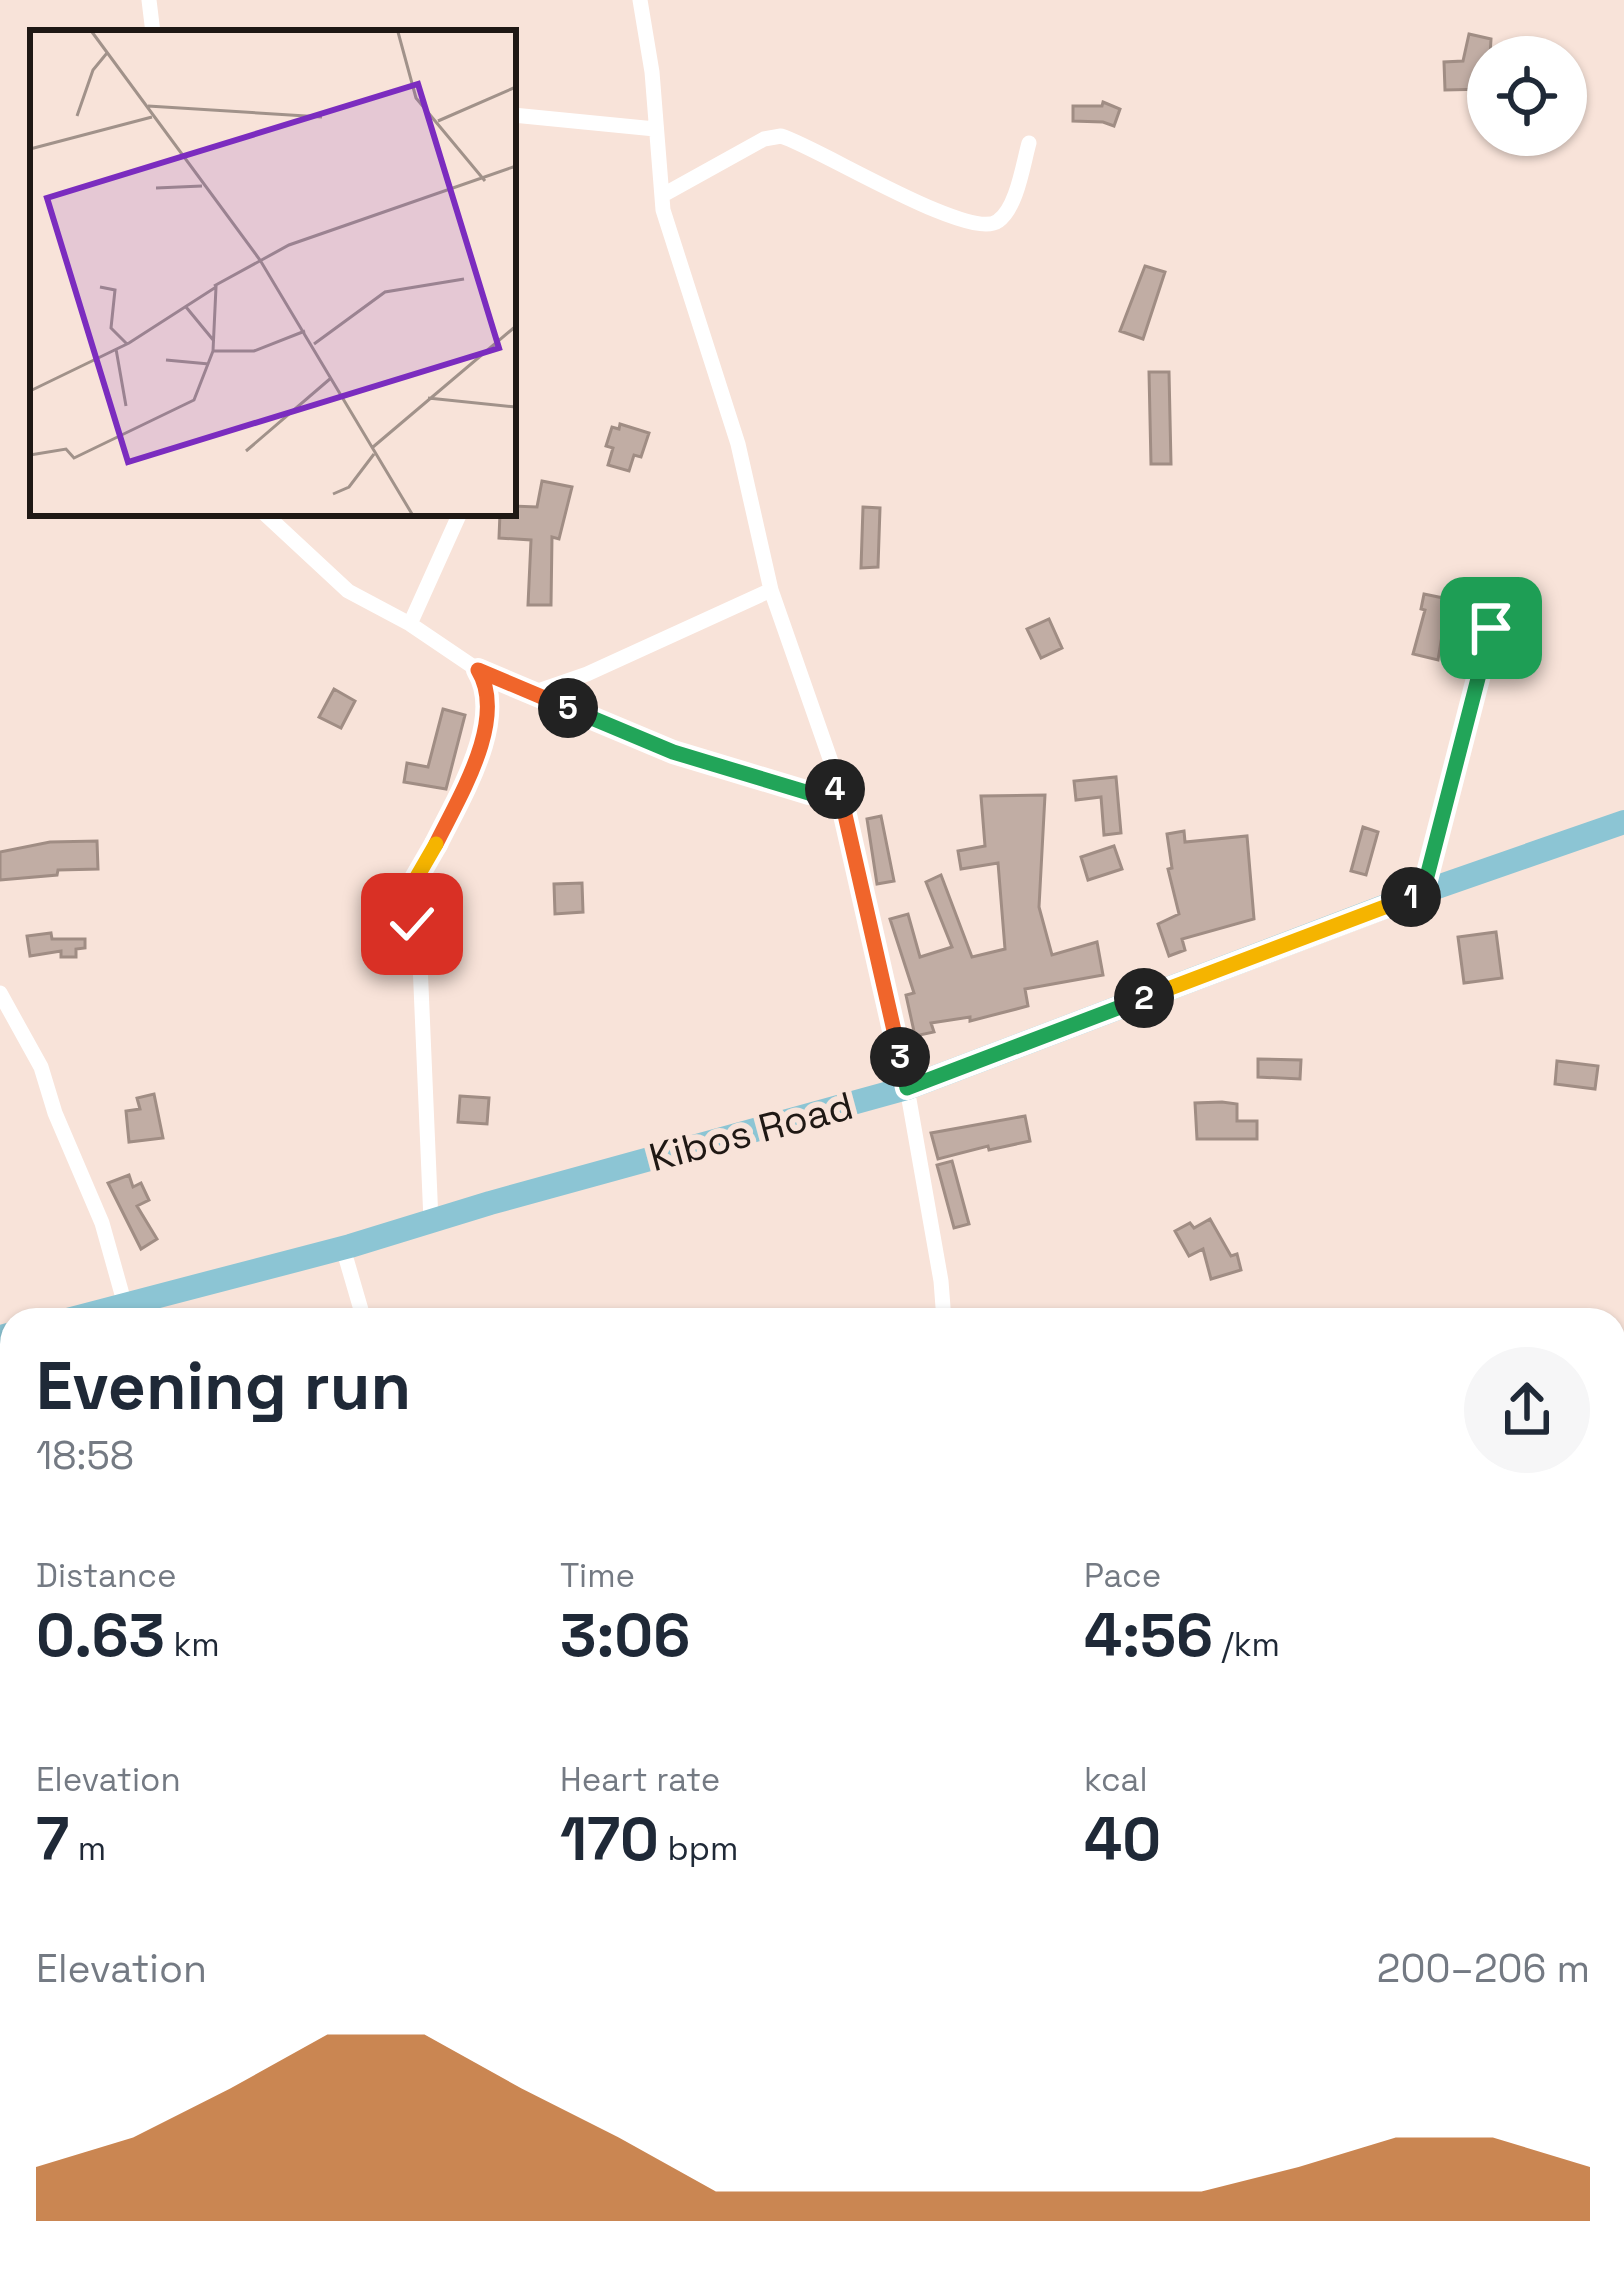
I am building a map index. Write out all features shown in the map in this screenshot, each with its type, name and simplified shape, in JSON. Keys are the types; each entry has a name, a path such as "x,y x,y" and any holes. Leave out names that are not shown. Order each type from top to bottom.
{"main road":[{"name":"Kibos Road","path":"113,1308 907,1088 1423,892 1624,822"}],"street":[{"path":"149,0 153,30"},
{"path":"640,0 652,72 663,210 738,444 771,590 838,784 907,1088 943,1308"},
{"path":"516,115 655,129"},
{"path":"663,195 764,139 781,136 938,211 990,225 1000,221 1008,208 1029,143"},
{"path":"267,516 338,583 478,670 673,752 809,793 829,796 838,784"},
{"path":"410,624 459,516"},
{"path":"532,693 587,674 771,590"},
{"path":"1423,892 1491,628"},
{"path":"431,1221 420,963 408,898 485,732 489,694 478,670"},
{"path":"0,993 41,1067 55,1113 102,1223 125,1305"},
{"path":"343,1248 360,1308"}],"building":[{"path":"1467,43 1467,89 1445,90 1444,62 1463,61"},
{"path":"1103,102 1120,109 1114,126 1073,121 1073,106 1102,106"},
{"path":"1145,266 1165,272 1143,339 1120,331"},
{"path":"1149,372 1169,372 1171,464 1151,464"},
{"path":"620,424 649,433 641,457 634,455 629,471 608,465 613,448 606,446 612,427 619,429"},
{"path":"542,481 572,487 559,539 552,537 551,605 528,605 531,540 499,538 500,516 516,516 516,506 537,507"},
{"path":"863,507 880,508 878,567 861,568"},
{"path":"1424,594 1448,599 1438,660 1413,654 1425,610 1421,609"},
{"path":"1049,619 1062,648 1041,658 1027,629"},
{"path":"334,689 355,701 341,728 319,717"},
{"path":"443,709 465,715 446,789 404,782 407,763 428,767"},
{"path":"1116,777 1121,833 1104,835 1101,797 1076,800 1074,781"},
{"path":"1045,795 1039,907 1052,955 1097,942 1103,975 1025,989 1028,1006 970,1021 970,1017 931,1023 934,1032 915,1036 906,995 914,993 890,919 908,914 920,957 952,947 926,882 941,875 972,957 1005,949 998,863 961,869 958,851 985,846 981,796"},
{"path":"881,816 894,881 877,884 867,819"},
{"path":"1363,827 1378,832 1366,875 1351,871"},
{"path":"1184,831 1185,842 1247,836 1254,919 1182,939 1185,950 1169,956 1158,924 1179,914 1168,869 1172,868 1167,834"},
{"path":"97,841 98,869 0,880 0,852 50,842"},
{"path":"1114,846 1122,869 1088,880 1081,857"},
{"path":"582,883 583,912 555,914 554,884"},
{"path":"1496,932 1502,978 1464,983 1458,937"},
{"path":"51,933 52,939 85,939 85,948 76,949 76,957 61,957 61,951 30,956 27,936"},
{"path":"1258,1059 1301,1060 1300,1079 1258,1077"},
{"path":"1557,1061 1598,1066 1595,1089 1555,1084"},
{"path":"154,1094 163,1138 129,1142 126,1111 140,1109 137,1098"},
{"path":"460,1096 489,1098 487,1124 458,1122"},
{"path":"1195,1103 1237,1104 1237,1121 1257,1121 1257,1139 1197,1139"},
{"path":"1025,1116 1030,1141 938,1159 931,1133"},
{"path":"952,1161 969,1224 954,1228 937,1165"},
{"path":"129,1175 133,1187 141,1183 149,1200 137,1206 157,1239 141,1249 108,1183"},
{"path":"1210,1219 1231,1256 1237,1254 1241,1270 1211,1279 1203,1249 1189,1256 1175,1231"}],"route":[{"path":"412,924 408,898 412,882 438,841 485,732 489,694 478,670 673,752 822,796 829,796 838,784 907,1088 1423,892 1491,628"}]}
